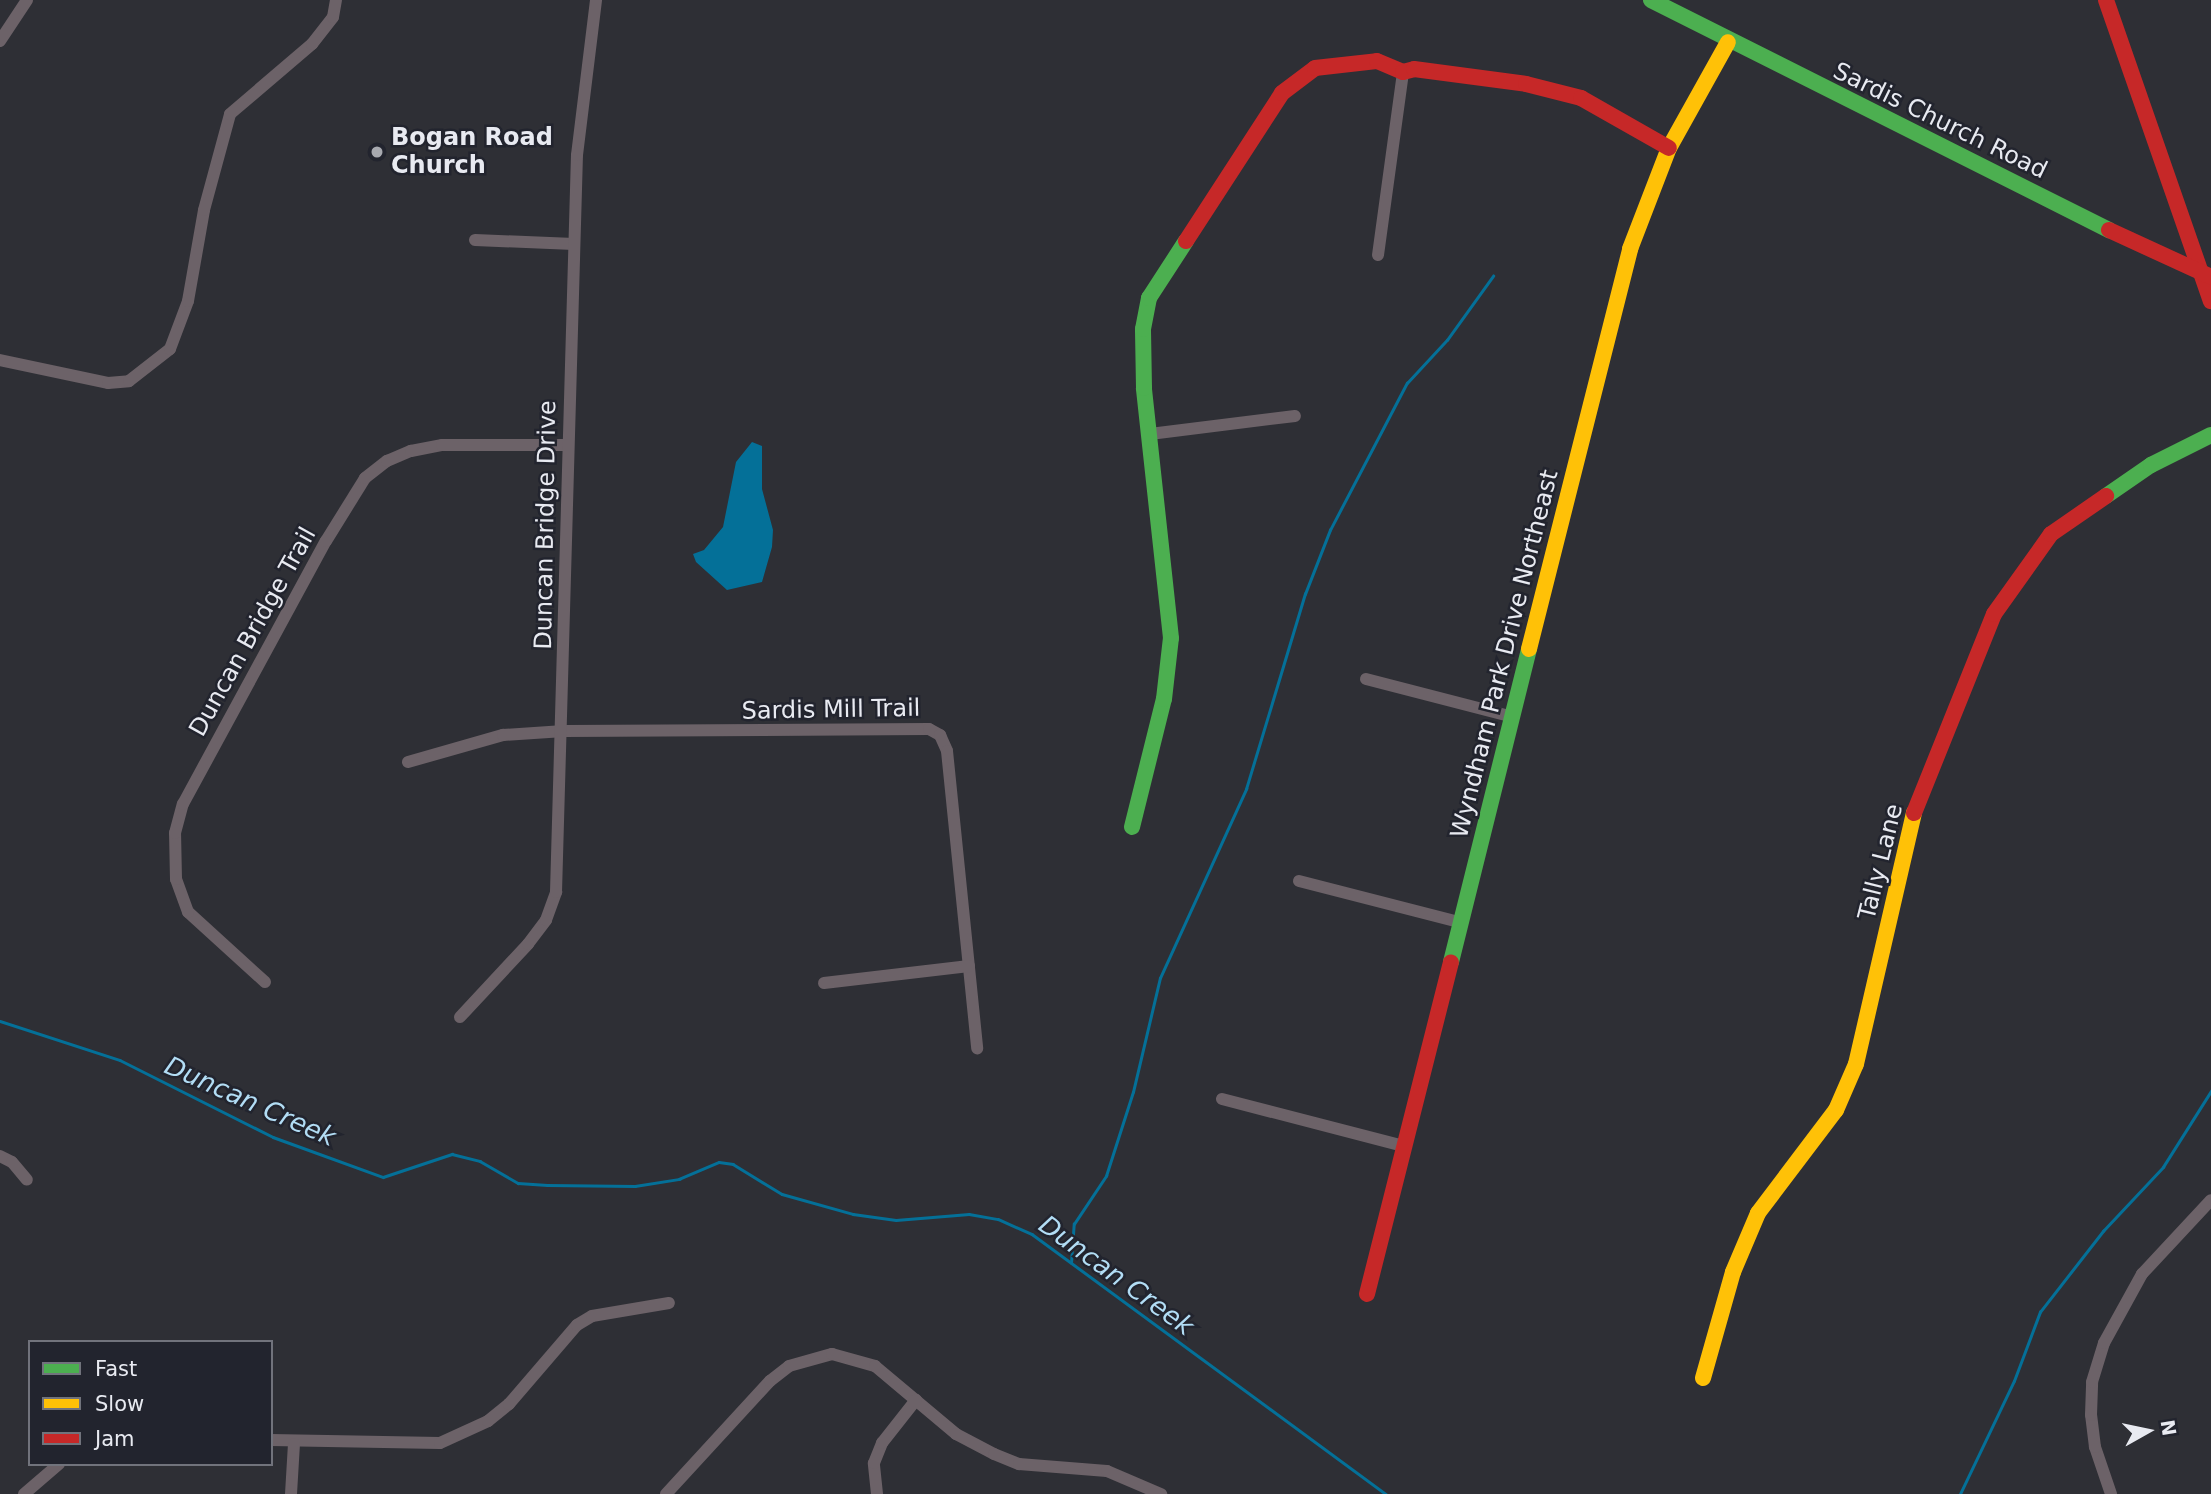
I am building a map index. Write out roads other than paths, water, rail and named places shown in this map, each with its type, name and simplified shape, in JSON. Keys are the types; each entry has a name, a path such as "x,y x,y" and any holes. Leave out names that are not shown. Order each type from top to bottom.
{"street":[{"path":"0,41 27,0"},
{"path":"0,360 108,383 129,381 170,349 188,300 204,210 230,114 312,44 333,16 336,0"},
{"name":"Duncan Bridge Drive","path":"460,1017 528,944 546,920 556,892 564,731 573,244 578,155 596,0"},
{"name":"Sardis Church Road","path":"1651,0 1728,42 2137,244 2206,274"},
{"path":"2106,0 2206,274 2211,301"},
{"name":"Wyndham Park Drive Northeast","path":"1367,1294 1458,922 1513,718 1630,249 1669,148 1728,42"},
{"path":"1132,827 1164,699 1171,638 1150,434 1143,329 1149,298 1282,93 1315,68 1377,61 1403,72 1414,69 1526,84 1581,99 1669,148"},
{"path":"1378,255 1403,72"},
{"path":"475,240 573,244"},
{"path":"1150,434 1296,416"},
{"name":"Tally Lane","path":"1703,1378 1733,1272 1758,1213 1836,1110 1856,1064 1914,811 1994,614 2052,534 2151,465 2211,435"},
{"name":"Duncan Bridge Trail","path":"265,982 188,912 176,879 175,833 183,804 326,541 365,478 387,461 411,451 466,444 568,445"},
{"path":"1366,679 1513,718"},
{"name":"Sardis Mill Trail","path":"408,762 503,735 564,731 929,729 940,735 947,751 977,1048"},
{"path":"1299,881 1458,922"},
{"path":"824,983 969,966"},
{"path":"1222,1099 1404,1146"},
{"path":"0,1156 12,1162 27,1180"},
{"path":"2111,1494 2095,1447 2091,1415 2092,1382 2104,1343 2142,1275 2211,1200"},
{"path":"273,1440 294,1444 440,1443 488,1421 509,1404 577,1325 592,1316 669,1303"},
{"path":"666,1494 770,1381 811,1357 855,1357 875,1366 956,1434 1019,1464 1107,1471 1161,1494"},
{"path":"877,1494 874,1463 882,1443 916,1400"},
{"path":"291,1494 294,1444"},
{"path":"30,1493 57,1466"}],"water":[{"path":"752,442 762,446 762,489 773,530 772,547 762,582 727,590 696,562 693,554 704,550 723,527 736,462"}],"waterway":[{"path":"1071,1263 1074,1224 1106,1176 1133,1092 1160,978 1246,789 1305,594 1330,530 1407,383 1447,340 1493,276"},
{"name":"Duncan Creek","path":"0,1021 120,1060 273,1137 383,1177 452,1154 480,1161 518,1183 635,1186 679,1179 719,1162 733,1164 782,1194 853,1214 896,1220 969,1214 998,1219 1032,1234 1386,1494"},
{"path":"1960,1494 2014,1381 2040,1312 2103,1231 2163,1167 2211,1091"}],"place":[{"name":"Bogan Road Church","path":"377,152"}]}
